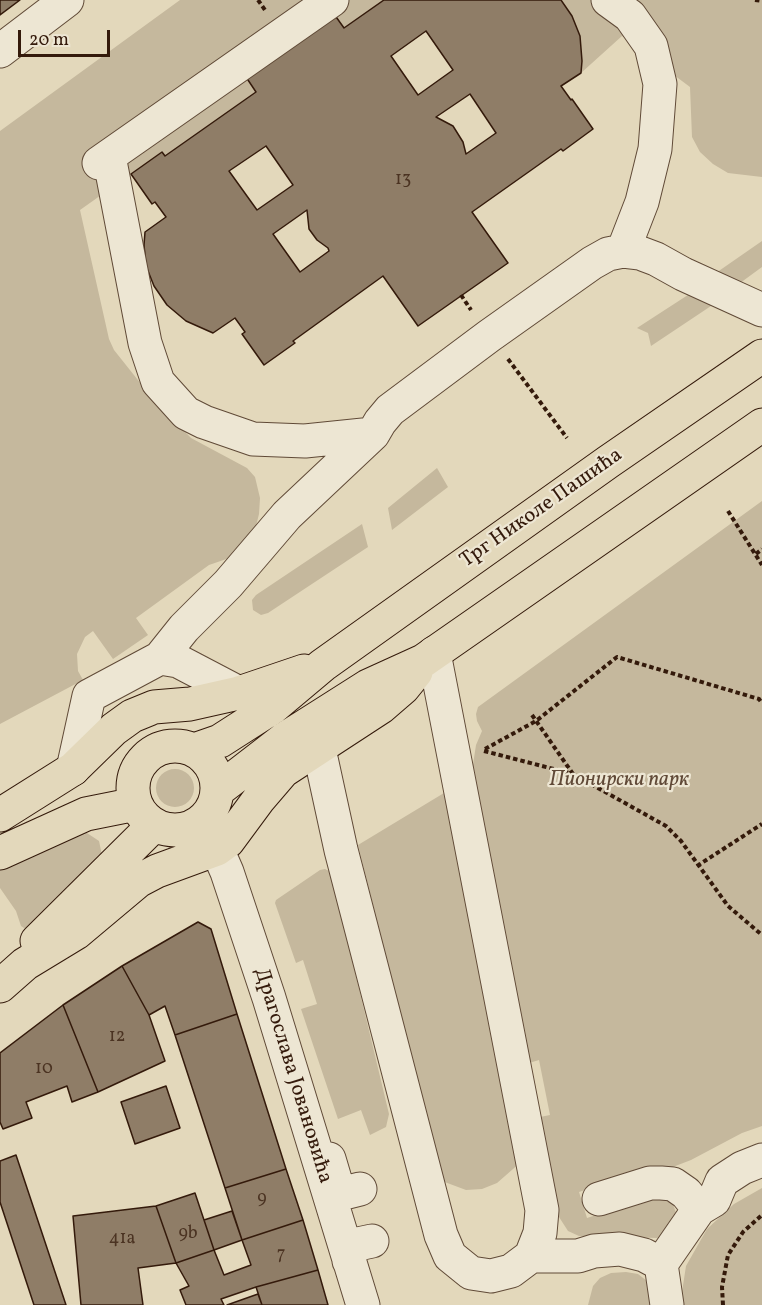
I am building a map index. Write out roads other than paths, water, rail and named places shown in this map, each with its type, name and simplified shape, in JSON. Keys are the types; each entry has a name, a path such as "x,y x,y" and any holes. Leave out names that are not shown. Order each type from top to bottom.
{"main road":[{"name":"Трг Николе Пашића","path":"145,814 133,791 134,779 139,767 147,757 157,750 170,746 182,746 194,750 219,741 273,707 322,665 598,468 762,356"},
{"path":"217,790 283,740 368,686 429,657 762,425"},
{"path":"0,986 25,964 76,933 138,881 157,871 217,849 237,830 283,771 388,701 403,688 429,657"},
{"name":"Трг Николе Пашића","path":"0,815 73,770 114,729 132,716 154,707 190,704 239,693 322,665"},
{"path":"0,853 86,814 145,814 167,830 195,826 207,817 214,805 217,780 209,762 194,750"},
{"path":"86,814 101,824 112,840 113,866"},
{"path":"25,964 38,939 113,866 145,814"}],"street":[{"path":"0,51 67,0"},
{"path":"332,0 104,159 145,343 158,382 186,413 204,422 253,439 305,441 382,422"},
{"path":"608,0 630,16 651,46 660,84 655,149 642,202 623,251"},
{"path":"73,770 89,696 160,658 184,628 228,584 287,515 382,422 489,336 592,263 623,251 640,253 762,310"},
{"path":"319,749 340,850 441,1235 450,1256 471,1273 491,1276 511,1271 531,1256 540,1233 542,1210 429,657"},
{"path":"160,658 178,661 239,693"},
{"name":"Драгослава Јовановића","path":"217,849 360,1251 363,1305"},
{"path":"269,998 285,1009 337,1186 344,1193 360,1189"},
{"path":"667,1305 661,1264 722,1181 742,1168 762,1160"},
{"path":"599,1199 650,1183 661,1183 673,1184 706,1204 722,1203 762,1184"},
{"path":"531,1256 578,1256 594,1251 620,1249 644,1255 661,1264"}],"park label":[{"name":"Пионирски парк","path":"619,781"}]}
